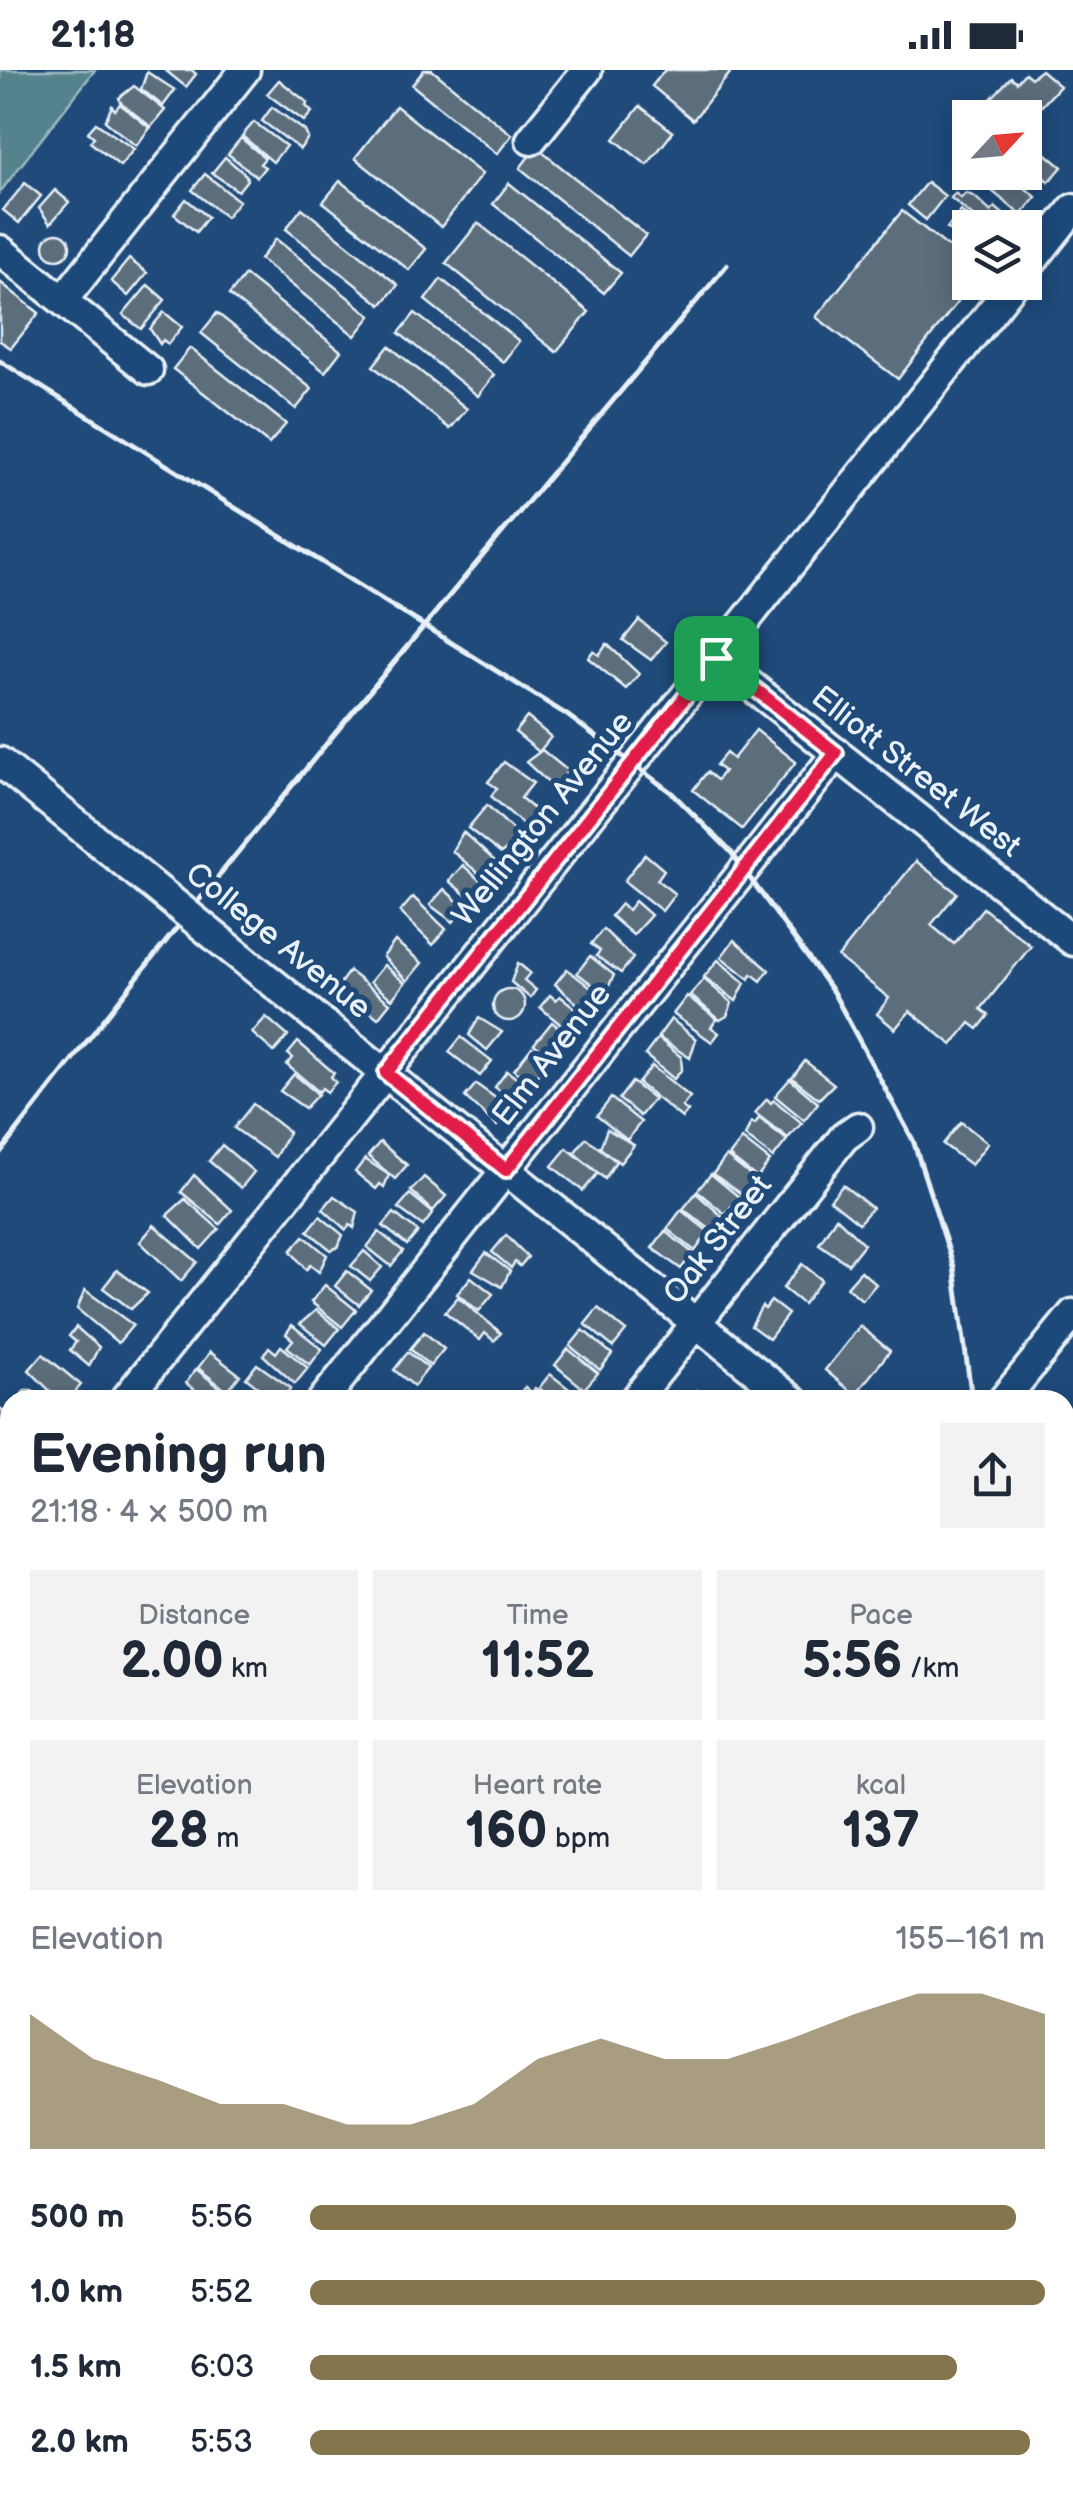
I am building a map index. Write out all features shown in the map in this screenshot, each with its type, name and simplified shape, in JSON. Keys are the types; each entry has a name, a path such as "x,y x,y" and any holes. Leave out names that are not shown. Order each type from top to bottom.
{"street":[{"path":"62,300 244,70"},
{"path":"531,140 587,70"},
{"path":"1042,248 1073,209"},
{"path":"0,250 148,370"},
{"name":"Wellington Avenue","path":"133,1390 1001,300"},
{"name":"Elliott Street West","path":"716,658 1073,940"},
{"name":"Elm Avenue","path":"331,1390 836,753"},
{"name":"College Avenue","path":"0,762 779,1390"},
{"name":"Oak Street","path":"643,1390 844,1138 858,1127"},
{"path":"1010,1390 1073,1314"}],"green space":[{"path":"0,70 95,70 0,192"}],"building":[{"path":"165,70 192,70 196,74 186,87"},
{"path":"424,70 432,70 512,135 497,154 412,85"},
{"path":"665,70 730,73 693,120 652,86"},
{"path":"1041,70 1060,86 1042,106 1042,100 990,100 1011,77 1017,82 1025,73 1031,78"},
{"path":"147,72 175,90 163,106 141,89"},
{"path":"279,80 308,103 306,106 312,112 304,121 267,94"},
{"path":"134,86 165,110 151,127 121,103 119,98"},
{"path":"120,104 150,128 136,146 105,121 112,106 115,110"},
{"path":"396,106 482,174 441,227 355,158"},
{"path":"640,106 673,132 647,165 614,139"},
{"path":"272,107 305,131 308,138 300,149 262,121"},
{"path":"254,122 286,146 273,162 242,136"},
{"path":"96,123 134,149 120,166 90,142 94,137 88,132"},
{"path":"241,138 265,158 260,164 265,167 257,177 228,154"},
{"path":"536,147 646,235 629,256 520,168"},
{"path":"1042,150 1062,167 1049,182 1042,176"},
{"path":"225,157 246,175 247,180 238,191 212,173"},
{"path":"205,174 239,201 226,217 192,190"},
{"path":"340,181 426,249 409,270 323,202"},
{"path":"927,182 945,196 926,220 908,205"},
{"path":"25,183 41,196 19,223 3,210"},
{"path":"509,183 621,273 604,293 493,204"},
{"path":"55,190 69,202 50,224 39,208"},
{"path":"1028,190 1036,197 1025,210 1015,210 992,191"},
{"path":"955,193 961,198 966,193 989,210 965,210 951,198"},
{"path":"186,199 208,217 196,232 174,214"},
{"path":"302,208 398,285 381,305 286,229"},
{"path":"902,211 952,250 952,300 959,300 898,379 816,317"},
{"path":"478,223 589,312 556,352 446,263"},
{"path":"57,233 66,237 70,246 66,255 57,259 48,255 44,246 48,237"},
{"path":"276,239 371,316 355,336 260,259"},
{"path":"129,259 147,273 128,296 111,281"},
{"path":"245,275 341,351 325,372 229,295"},
{"path":"441,279 519,341 503,362 425,300"},
{"path":"0,282 39,313 11,348 0,341"},
{"path":"148,285 165,300 141,329 123,315"},
{"path":"164,312 182,327 168,344 163,340 160,344 150,329"},
{"path":"217,313 312,389 296,409 201,333"},
{"path":"415,313 494,375 478,396 399,333"},
{"path":"389,346 467,409 450,429 373,366"},
{"path":"190,348 286,424 269,444 173,369"},
{"path":"639,620 666,642 651,660 623,640"},
{"path":"607,644 639,674 626,689 588,658 593,651 599,655"},
{"path":"527,717 551,737 539,752 515,732"},
{"path":"756,730 796,762 742,829 693,790 707,772 717,780 724,771 716,765 726,753 733,759"},
{"path":"542,750 568,771 554,788 526,762"},
{"path":"504,762 533,783 521,798 541,815 529,830 491,796 497,788 488,782"},
{"path":"487,805 521,838 501,854 468,828"},
{"path":"463,832 496,862 483,877 452,851"},
{"path":"645,854 664,870 657,880 675,894 662,911 624,881"},
{"path":"916,861 957,893 931,925 954,944 983,908 1031,946 981,1009 989,1015 978,1029 970,1023 952,1045 910,1011 895,1029 877,1014 889,998 838,957"},
{"path":"463,865 485,885 472,900 449,881"},
{"path":"444,889 465,908 453,922 430,905"},
{"path":"413,897 446,929 433,945 400,912"},
{"path":"635,901 651,915 633,935 611,916 621,904 628,910"},
{"path":"603,929 633,958 621,973 596,956 600,951 591,944"},
{"path":"734,940 769,970 761,981 752,974 749,979 721,957"},
{"path":"395,941 422,963 407,981 383,957"},
{"path":"590,956 614,975 605,994 577,973"},
{"path":"718,960 745,983 736,1001 704,977"},
{"path":"518,963 530,973 524,980 536,990 530,998 511,982"},
{"path":"384,965 405,983 392,999 370,982"},
{"path":"567,969 599,994 595,998 600,1002 590,1015 555,984"},
{"path":"349,971 390,1003 378,1018 338,986"},
{"path":"704,979 732,1003 727,1016 720,1020 690,995"},
{"path":"509,989 520,994 525,1005 520,1016 509,1021 498,1016 493,1005 498,994"},
{"path":"550,995 556,1000 560,996 587,1017 573,1035 540,1007"},
{"path":"687,996 717,1019 711,1027 719,1033 712,1042 673,1014"},
{"path":"266,1017 288,1036 274,1052 252,1033"},
{"path":"479,1018 502,1032 487,1050 469,1035"},
{"path":"671,1019 696,1039 690,1058 658,1037"},
{"path":"552,1022 569,1036 551,1058 534,1044"},
{"path":"461,1037 492,1061 480,1076 449,1052"},
{"path":"658,1038 681,1057 682,1069 674,1079 645,1055"},
{"path":"298,1042 334,1073 331,1077 336,1082 327,1092 322,1088 319,1092 287,1065 293,1058 288,1054"},
{"path":"532,1047 549,1061 531,1083 514,1070"},
{"path":"805,1061 834,1084 819,1099 792,1078"},
{"path":"652,1066 690,1097 682,1107 688,1111 682,1118 638,1083"},
{"path":"507,1071 530,1088 518,1105 495,1087"},
{"path":"294,1074 318,1094 305,1108 280,1091"},
{"path":"790,1079 818,1103 804,1120 775,1096"},
{"path":"632,1082 654,1099 640,1116 619,1099"},
{"path":"476,1084 511,1109 497,1126 465,1097"},
{"path":"611,1098 641,1122 627,1140 597,1116"},
{"path":"767,1099 771,1103 774,1100 802,1123 788,1138 755,1113"},
{"path":"253,1104 289,1132 275,1157 234,1128"},
{"path":"759,1118 787,1140 773,1158 745,1136 751,1122 755,1124"},
{"path":"961,1122 988,1143 971,1165 943,1144"},
{"path":"607,1129 634,1145 620,1163 600,1148"},
{"path":"586,1138 616,1161 605,1179 574,1153"},
{"path":"742,1139 770,1161 757,1178 729,1156"},
{"path":"380,1142 407,1165 395,1179 368,1156"},
{"path":"222,1145 254,1172 241,1188 209,1161"},
{"path":"567,1148 598,1173 583,1191 552,1166"},
{"path":"726,1156 755,1179 743,1195 713,1174"},
{"path":"365,1159 389,1175 384,1187 380,1184 376,1189 355,1172"},
{"path":"711,1174 739,1197 725,1214 697,1191"},
{"path":"194,1175 232,1210 220,1224 181,1192"},
{"path":"424,1177 446,1196 433,1211 411,1191"},
{"path":"843,1185 872,1208 859,1223 830,1200"},
{"path":"696,1193 722,1216 711,1230 683,1209"},
{"path":"410,1194 433,1213 423,1226 398,1208"},
{"path":"334,1196 358,1212 354,1228 350,1225 346,1230 323,1209"},
{"path":"185,1199 219,1229 201,1249 167,1215"},
{"path":"681,1210 709,1232 695,1251 667,1229"},
{"path":"394,1213 418,1232 407,1245 383,1226"},
{"path":"320,1216 343,1235 338,1247 331,1250 308,1231"},
{"path":"836,1217 864,1244 848,1264 819,1244"},
{"path":"154,1225 197,1262 181,1281 140,1242"},
{"path":"665,1231 693,1253 681,1269 652,1248"},
{"path":"379,1232 403,1251 391,1266 367,1247"},
{"path":"506,1235 528,1257 520,1266 515,1262 511,1268 492,1252"},
{"path":"304,1236 327,1255 319,1272 310,1265 306,1270 291,1251"},
{"path":"364,1251 382,1267 370,1281 351,1266"},
{"path":"486,1253 510,1271 502,1287 473,1270"},
{"path":"802,1264 822,1280 803,1304 783,1288"},
{"path":"117,1270 148,1293 131,1309 103,1288"},
{"path":"347,1271 371,1290 359,1305 335,1286"},
{"path":"861,1271 876,1284 862,1300 847,1287"},
{"path":"471,1277 493,1294 479,1311 457,1294"},
{"path":"325,1285 356,1310 342,1327 311,1302"},
{"path":"85,1290 133,1325 118,1343 77,1309"},
{"path":"458,1297 501,1333 494,1341 485,1333 480,1340 445,1312"},
{"path":"771,1301 788,1314 769,1339 751,1326 762,1306 765,1309"},
{"path":"598,1308 626,1331 613,1347 585,1324"},
{"path":"316,1310 339,1329 326,1345 300,1324"},
{"path":"292,1325 322,1349 310,1365 287,1347 293,1340 286,1334"},
{"path":"860,1326 890,1351 859,1390 849,1390 825,1370"},
{"path":"76,1327 99,1347 89,1366 70,1350 76,1342 69,1336"},
{"path":"583,1330 612,1354 600,1370 570,1346"},
{"path":"424,1332 444,1349 430,1366 410,1349"},
{"path":"281,1346 308,1368 295,1384 263,1355 269,1347 276,1353"},
{"path":"568,1349 598,1373 584,1389 555,1365"},
{"path":"210,1352 240,1375 226,1390 198,1368"},
{"path":"408,1352 428,1368 414,1386 394,1370"},
{"path":"43,1354 81,1385 77,1390 49,1390 29,1370"},
{"path":"257,1364 291,1388 261,1390 246,1378"},
{"path":"196,1369 223,1390 195,1390 186,1383"},
{"path":"550,1374 571,1390 542,1390 539,1388"}],"railway":[{"path":"0,1153 268,816 727,265"},
{"path":"0,361 567,715 672,793 731,852 833,992 913,1140 954,1267 971,1390"}],"route":[{"path":"716,658 836,753 506,1170 386,1073 716,658"}]}
